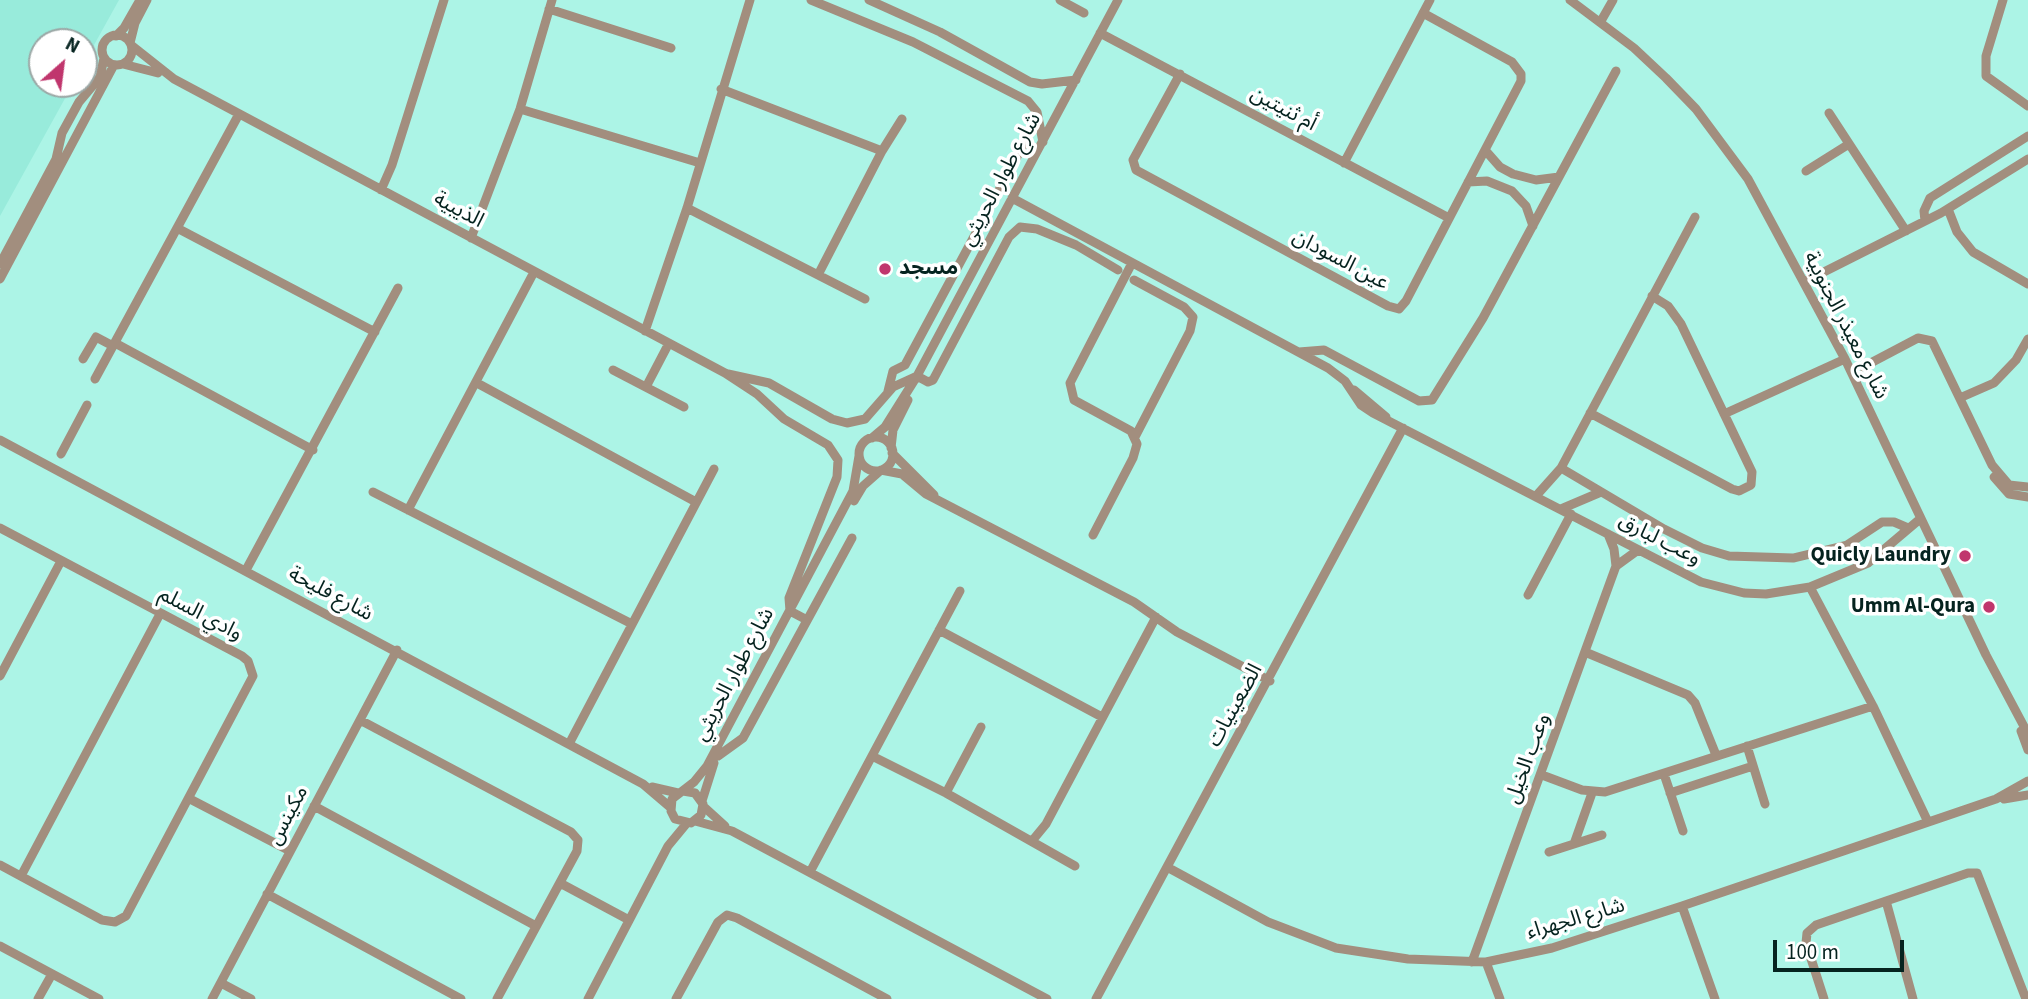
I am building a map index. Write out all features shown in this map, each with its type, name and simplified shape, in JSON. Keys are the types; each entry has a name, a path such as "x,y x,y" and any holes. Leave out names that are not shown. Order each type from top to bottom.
{"street":[{"path":"0,264 55,159 69,120 81,98 100,76 105,41 116,36 127,24 140,0"},
{"path":"0,279 118,65 131,57 135,23 147,0"},
{"path":"381,190 392,164 444,0"},
{"path":"645,331 687,208 750,0"},
{"path":"811,0 903,37 1028,101 1037,112 1043,142"},
{"path":"869,0 940,32 1030,82 1042,84 1076,80"},
{"path":"1060,0 1084,13"},
{"name":"شارع طوار الحريثي","path":"892,450 893,430 917,376 1118,0"},
{"path":"1344,163 1430,0"},
{"name":"شارع معيذر الجنوبية","path":"1570,0 1601,21 1666,78 1723,143 1770,216 1845,359 1920,519 2018,719 2028,734"},
{"path":"1601,21 1613,0"},
{"path":"2003,0 1986,56 1986,76 2028,106"},
{"path":"471,238 520,108 550,4 671,48"},
{"name":"عين السودان","path":"1180,74 1133,160 1136,170 1388,306 1399,309 1404,306 1521,81 1521,74 1512,62 1423,13"},
{"name":"أم ثنيتين","path":"1100,33 1449,218"},
{"path":"116,36 131,44"},
{"name":"الذيبية","path":"131,44 174,79"},
{"path":"104,58 118,65"},
{"name":"الذيبية","path":"118,65 145,68 174,79 725,373 757,394 784,419 828,445 838,460 839,471 833,492 790,592 792,612"},
{"path":"1299,352 1324,350 1419,401 1432,400 1483,318 1616,71"},
{"path":"721,89 881,151"},
{"path":"520,108 700,163"},
{"path":"1829,113 1906,230"},
{"path":"95,379 239,114"},
{"path":"819,273 881,151 902,118"},
{"path":"1925,221 1924,211 1930,198 2028,136"},
{"path":"888,391 893,371 905,365 1027,138"},
{"path":"1806,171 1849,144"},
{"path":"1485,150 1500,167 1513,174 1536,180 1559,177"},
{"path":"1804,282 1948,209 2028,159"},
{"path":"1506,187 1513,174"},
{"path":"1468,182 1487,181 1506,187 1522,200 1532,226"},
{"name":"وعب لبارق","path":"1012,198 1334,371 1387,418 1403,428 1702,582 1722,589 1766,594 1810,587 1868,563 1920,519"},
{"path":"687,208 819,273 865,299"},
{"path":"1948,209 1957,232 1973,252 2028,284"},
{"path":"1536,496 1561,468 1695,217"},
{"path":"935,342 950,349 1009,237 1020,226 1037,229 1076,245 1118,270"},
{"path":"177,228 375,332"},
{"path":"1132,262 1070,383 1074,400 1125,427 1135,437"},
{"path":"408,510 534,272"},
{"path":"1093,535 1133,458 1135,437 1190,331 1193,317 1184,307 1134,280"},
{"path":"246,570 398,288"},
{"path":"1590,413 1739,491 1751,485 1752,472 1677,317 1652,296"},
{"path":"953,308 967,315"},
{"path":"83,359 96,337 114,344 313,450"},
{"path":"1863,367 1918,338 1928,338 1935,344 1962,397 1992,465 2009,485 2028,487"},
{"path":"1962,397 1994,383 2016,360 2028,339"},
{"path":"646,387 668,343"},
{"name":"الذيبية","path":"725,373 763,381 832,419 847,423 870,416 888,391 898,383 917,376 928,382 933,380 950,349"},
{"path":"1724,414 1845,359"},
{"path":"613,370 684,407"},
{"name":"شارع طوار الحريثي","path":"872,438 885,426 917,376"},
{"path":"757,394 763,381"},
{"path":"477,383 696,502"},
{"path":"61,454 87,405"},
{"name":"الضعينيات","path":"1096,999 1270,681 1403,428"},
{"path":"938,499 885,441 872,438 864,443 859,456 866,468 902,474 926,494 1134,602 1270,681"},
{"name":"شارع فليحة","path":"0,440 397,650 643,784 671,811"},
{"path":"881,470 889,465 892,450"},
{"name":"شارع طوار الحريثي","path":"703,804 706,781 853,491 859,456"},
{"path":"1992,465 1993,476 2005,491 2018,497 2028,497"},
{"path":"1561,468 1702,548 1738,558 1778,559 1821,554 1847,545 1872,527 1886,521 1908,528"},
{"path":"569,744 714,469"},
{"name":"شارع طوار الحريثي","path":"681,792 707,766 859,493 881,470"},
{"path":"373,492 632,624"},
{"path":"1561,509 1601,492"},
{"path":"1528,595 1570,514"},
{"name":"وادي السلم","path":"0,528 242,656 252,668 250,684 130,911 121,920 102,920 0,865"},
{"path":"1608,534 1614,549 1616,566 1638,550"},
{"path":"718,756 743,738 852,538"},
{"path":"0,676 61,561"},
{"name":"وعب الخيل","path":"1472,962 1616,566"},
{"path":"1810,587 1928,822"},
{"path":"810,872 960,592"},
{"path":"792,612 807,620"},
{"path":"21,876 160,614"},
{"path":"1032,841 1046,824 1156,617"},
{"path":"939,630 1102,717"},
{"name":"مكينس","path":"212,999 397,650"},
{"path":"1585,652 1688,695 1695,703 1717,755"},
{"path":"1542,775 1592,793 1664,774 1872,706"},
{"name":"شارع معيذر الجنوبية","path":"2018,719 2028,750"},
{"path":"360,720 571,832 578,846 561,883 497,999"},
{"path":"946,793 981,727"},
{"path":"1747,746 1765,804"},
{"path":"872,756 946,793 1075,866"},
{"path":"1670,793 1753,766"},
{"path":"1664,774 1683,831"},
{"name":"شارع الجهراء","path":"1996,799 2028,780"},
{"name":"شارع فليحة","path":"643,784 681,792"},
{"path":"668,846 671,811 681,792 695,793 732,831 1047,999"},
{"path":"1574,844 1592,793"},
{"name":"شارع الجهراء","path":"1167,867 1268,922 1336,948 1372,955 1486,962 1552,948 1996,799 2028,795"},
{"path":"190,799 290,851"},
{"path":"588,999 668,846 701,815 703,804"},
{"path":"314,807 536,926"},
{"path":"671,811 691,822 732,831"},
{"path":"1549,852 1602,835"},
{"path":"1824,999 1805,943 1807,933 1816,925 1977,873 2026,999"},
{"path":"561,883 629,920"},
{"path":"267,894 461,999"},
{"path":"1886,901 1913,999"},
{"path":"1682,906 1715,999"},
{"path":"676,999 718,922 727,915 887,999"},
{"path":"0,946 99,999"},
{"path":"1486,962 1500,999"},
{"path":"38,999 52,974"},
{"path":"221,983 251,999"}],"shaded area":[{"path":"0,0 119,0 98,38 98,28 28,28 28,98 65,98 0,216"}],"place":[{"name":"مسجد","path":"885,269"},
{"name":"Quicly Laundry","path":"1965,556"},
{"name":"Umm Al-Qura","path":"1989,607"}]}
